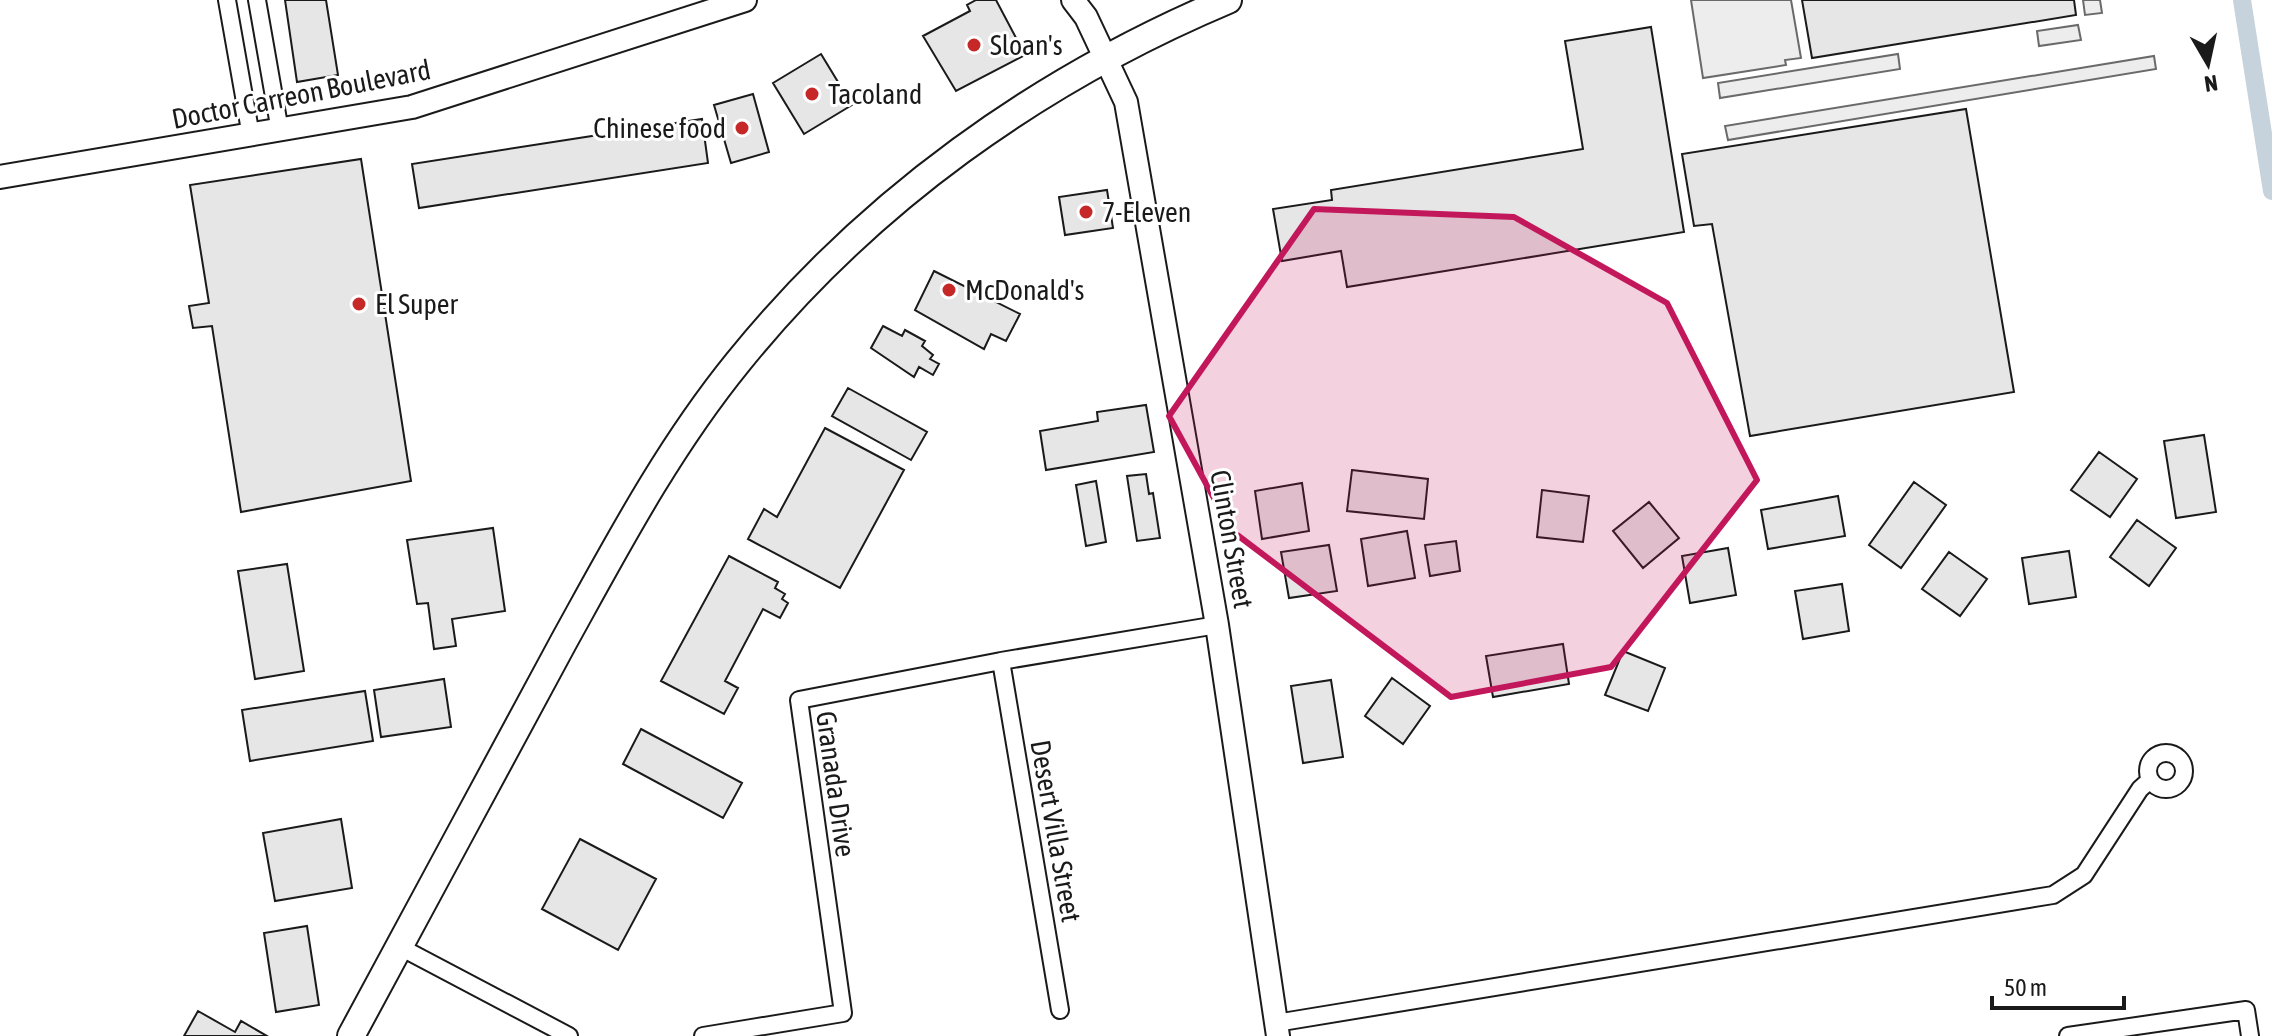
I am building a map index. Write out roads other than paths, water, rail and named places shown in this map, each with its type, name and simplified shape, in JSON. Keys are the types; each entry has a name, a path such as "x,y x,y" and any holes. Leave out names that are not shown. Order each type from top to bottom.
{"main road":[{"path":"351,1036 646,493 737,364 800,291 885,211 1011,113 1105,58 1228,0"}],"street":[{"path":"227,0 251,136"},
{"path":"257,0 280,131"},
{"name":"Doctor Carreon Boulevard","path":"0,177 412,107 745,0"},
{"path":"1073,0 1086,17 1105,58"},
{"name":"Clinton Street","path":"1105,58 1126,102 1217,625 1277,1030"},
{"name":"Granada Drive","path":"703,1036 843,1013 799,700 1001,661 1217,625"},
{"name":"Desert Villa Street","path":"1001,661 1060,1010"},
{"path":"1277,1030 2053,895 2084,875 2140,789 2150,780"},
{"path":"400,947 569,1036"},
{"path":"2068,1036 2246,1010 2250,1036"}],"waterway":[{"path":"2242,0 2272,191"}],"place":[{"name":"Sloan's","path":"974,45"},
{"name":"Tacoland","path":"812,94"},
{"name":"Chinese food","path":"742,128"},
{"name":"7-Eleven","path":"1086,212"},
{"name":"McDonald's","path":"949,290"},
{"name":"El Super","path":"359,304"}]}
